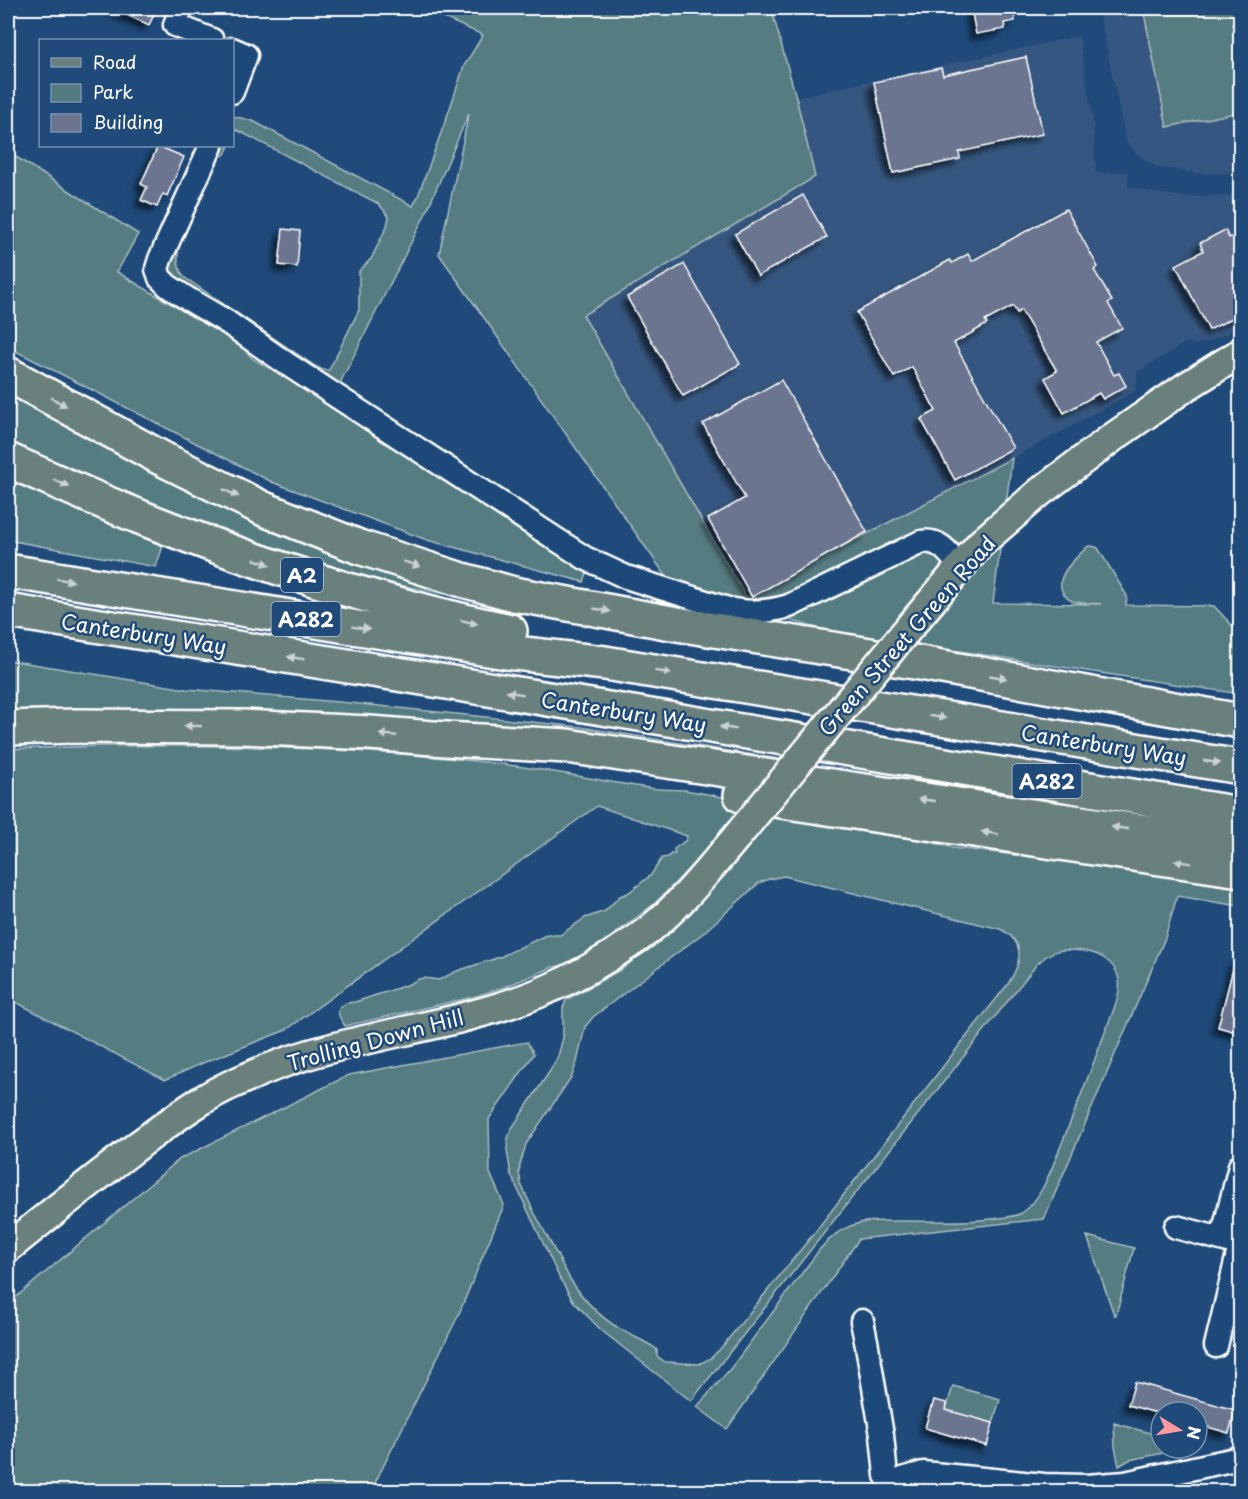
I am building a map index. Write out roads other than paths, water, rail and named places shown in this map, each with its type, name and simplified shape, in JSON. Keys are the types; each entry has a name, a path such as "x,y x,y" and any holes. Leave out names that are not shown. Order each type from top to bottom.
{"highway":[{"path":"8,374 161,458 264,509 359,547 459,579 514,594 654,620 954,669 1240,721"},
{"name":"A2","path":"8,460 144,519 218,547 390,602 516,633 605,663"},
{"name":"Canterbury Way","path":"8,571 506,652 605,663 1240,767"},
{"name":"Canterbury Way","path":"8,611 416,676 1240,814"},
{"path":"8,728 243,727 567,746 1240,845"},
{"path":"446,740 636,772 783,802 1240,870"}],"main road":[{"name":"Green Street Green Road","path":"739,834 980,544 1040,492 1112,438 1184,388 1240,353"},
{"name":"Trolling Down Hill","path":"8,1248 103,1171 170,1121 235,1082 289,1060 320,1051 470,1015 510,1003 540,993 591,968 639,937 668,914 739,834"}],"street":[{"path":"181,8 175,25 210,39"},
{"path":"234,50 246,55 234,87"},
{"path":"211,147 160,259 157,269 162,280 280,360 585,558 626,577 745,612 771,611 789,606 921,542 931,541 939,544 960,566"},
{"path":"1216,1346 1234,1243 1240,1166"},
{"path":"1176,1227 1234,1243"},
{"path":"862,1322 882,1435 886,1476 892,1488 908,1477 923,1473 1058,1486 1100,1485 1154,1478 1240,1458"}]}
